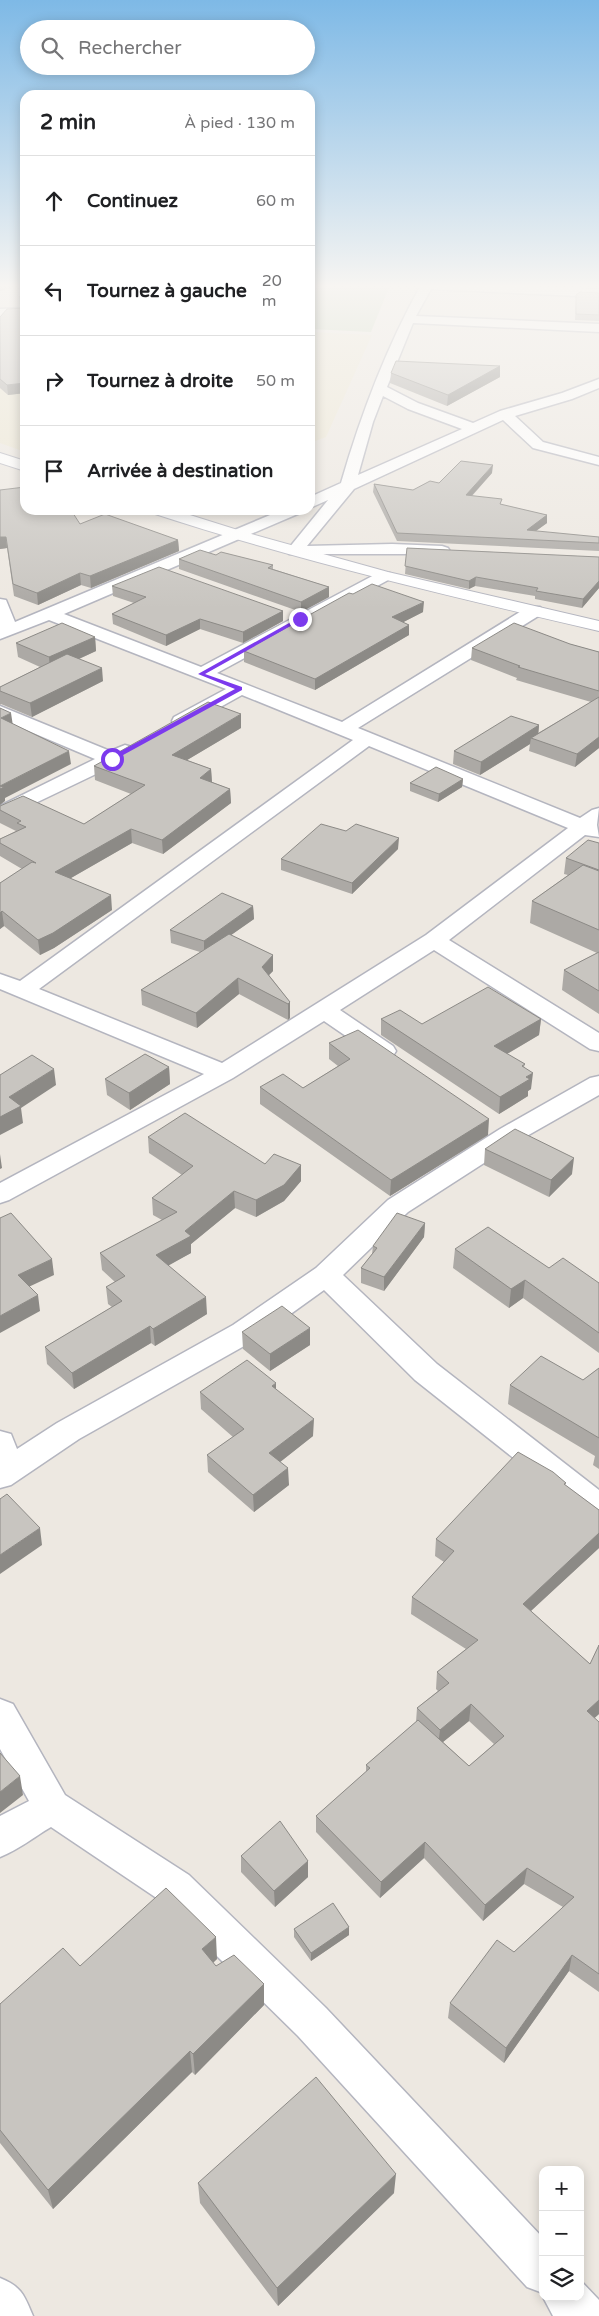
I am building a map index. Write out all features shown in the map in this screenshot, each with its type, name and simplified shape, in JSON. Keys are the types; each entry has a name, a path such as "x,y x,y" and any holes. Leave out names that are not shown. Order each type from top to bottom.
{"main road":[{"path":"0,458 20,464"},
{"path":"173,515 238,536 384,576 599,626"}],"street":[{"path":"295,551 348,486 366,422 377,393"},
{"path":"389,393 413,406 476,429"},
{"path":"315,501 476,429 505,414 574,393"},
{"path":"505,414 538,445 599,461"},
{"path":"0,604 5,632 160,569 284,515"},
{"path":"295,551 392,549 459,552"},
{"path":"160,569 178,576"},
{"path":"200,674 300,619 384,576"},
{"path":"344,729 534,611"},
{"path":"282,612 300,619"},
{"path":"48,614 367,739 593,824"},
{"path":"163,731 240,688"},
{"path":"0,712 112,759"},
{"path":"11,985 367,739"},
{"path":"0,814 138,745"},
{"path":"0,1194 224,1073 434,940 593,824"},
{"path":"434,940 599,1044"},
{"path":"11,985 224,1073"},
{"path":"324,1010 405,1064"},
{"path":"3,1463 68,1431 243,1333 326,1275 398,1206 509,1135 599,1084"},
{"path":"485,1119 509,1135"},
{"path":"326,1275 426,1372 599,1508"},
{"path":"0,1715 52,1807 174,1888 312,2022 539,2267"},
{"path":"0,1840 10,1830 52,1807"},
{"path":"0,2301 10,2316"},
{"path":"570,2301 583,2316"}],"shaded area":[{"path":"0,393 20,393 20,450 0,443"},
{"path":"315,393 346,393 326,437 315,441"}],"building":[{"path":"461,461 493,465 466,495 502,499 500,504 547,515 527,530 599,537 599,543 397,533 374,484 413,490 430,481 439,483"},
{"path":"20,488 20,515 74,515 80,524 102,515 108,515 178,540 90,576 80,573 37,593 13,584 6,537 0,537 0,490"},
{"path":"407,548 599,557 599,581 583,599 536,591 538,588 476,577 469,581 405,566"},
{"path":"200,550 216,555 221,552 273,565 268,568 329,587 301,602 179,559"},
{"path":"159,567 283,611 243,632 200,619 166,635 112,614 146,597 112,586"},
{"path":"372,584 424,602 392,617 409,625 315,679 244,651 349,593 353,594"},
{"path":"62,623 95,637 49,657 16,643"},
{"path":"514,623 570,644 599,652 599,691 518,667 520,666 472,648"},
{"path":"67,654 102,668 30,703 0,691 0,687"},
{"path":"599,697 599,737 577,754 531,738"},
{"path":"208,702 241,714 172,755 211,769 200,778 230,789 162,840 131,829 55,872 111,895 53,933 38,940 2,911 0,913 0,883 32,862 36,863 0,843 0,839 26,827 17,823 21,821 0,810 0,806 23,796 84,824 145,785 94,766"},
{"path":"0,708 11,713 1,718 69,751 0,786"},
{"path":"511,716 539,725 481,762 454,751"},
{"path":"436,767 463,779 439,794 410,783"},
{"path":"321,824 346,831 356,824 399,838 352,883 281,859"},
{"path":"588,840 599,843 599,870 566,858"},
{"path":"583,865 599,871 599,930 532,901"},
{"path":"222,893 253,906 204,941 170,930"},
{"path":"229,934 273,955 262,967 290,1002 288,1004 238,978 196,1013 141,990"},
{"path":"599,952 599,991 564,970"},
{"path":"488,987 541,1019 494,1046 525,1064 522,1066 533,1073 526,1077 530,1079 500,1097 381,1019 400,1010 422,1024"},
{"path":"358,1030 489,1119 391,1180 260,1087 283,1074 303,1088 350,1059 329,1043"},
{"path":"145,1054 169,1067 129,1093 105,1079"},
{"path":"32,1055 54,1069 9,1097 21,1106 0,1117 0,1075"},
{"path":"185,1113 265,1164 274,1154 301,1165 284,1185 256,1200 234,1191 185,1231 191,1236 156,1255 206,1297 153,1329 150,1326 72,1373 45,1347 122,1301 106,1287 125,1276 100,1253 177,1212 152,1198 193,1166 148,1137"},
{"path":"515,1129 574,1158 551,1180 485,1149"},
{"path":"11,1213 52,1259 18,1275 38,1295 0,1316 0,1218"},
{"path":"397,1213 425,1223 384,1277 361,1268 377,1248 373,1246"},
{"path":"488,1227 549,1268 563,1258 599,1283 599,1333 525,1280 511,1289 455,1249"},
{"path":"282,1306 310,1328 270,1354 242,1332"},
{"path":"541,1356 583,1380 599,1368 599,1438 510,1385"},
{"path":"247,1360 276,1383 272,1386 314,1419 269,1453 288,1468 253,1495 207,1455 244,1429 200,1392"},
{"path":"518,1452 553,1472 566,1483 564,1484 599,1510 599,1533 523,1604 590,1664 599,1645 599,1700 587,1711 599,1722 599,1974 572,1955 506,2048 450,2003 497,1940 514,1952 574,1897 527,1868 485,1905 425,1842 381,1882 316,1816 370,1768 366,1765 418,1720 469,1766 504,1736 471,1704 440,1730 417,1708 449,1683 437,1672 478,1640 412,1597 454,1551 436,1539"},
{"path":"7,1494 40,1528 0,1555 0,1499"},
{"path":"0,1753 20,1776 0,1792"},
{"path":"280,1821 308,1861 274,1891 241,1856"},
{"path":"166,1888 216,1937 202,1949 216,1966 234,1955 264,1984 193,2054 190,2051 48,2190 0,2130 0,2004 63,1948 80,1966"},
{"path":"333,1903 349,1927 311,1953 294,1929"},
{"path":"316,2077 396,2174 277,2288 198,2183"}],"route":[{"path":"112,759 240,688 200,674 300,619"}]}
